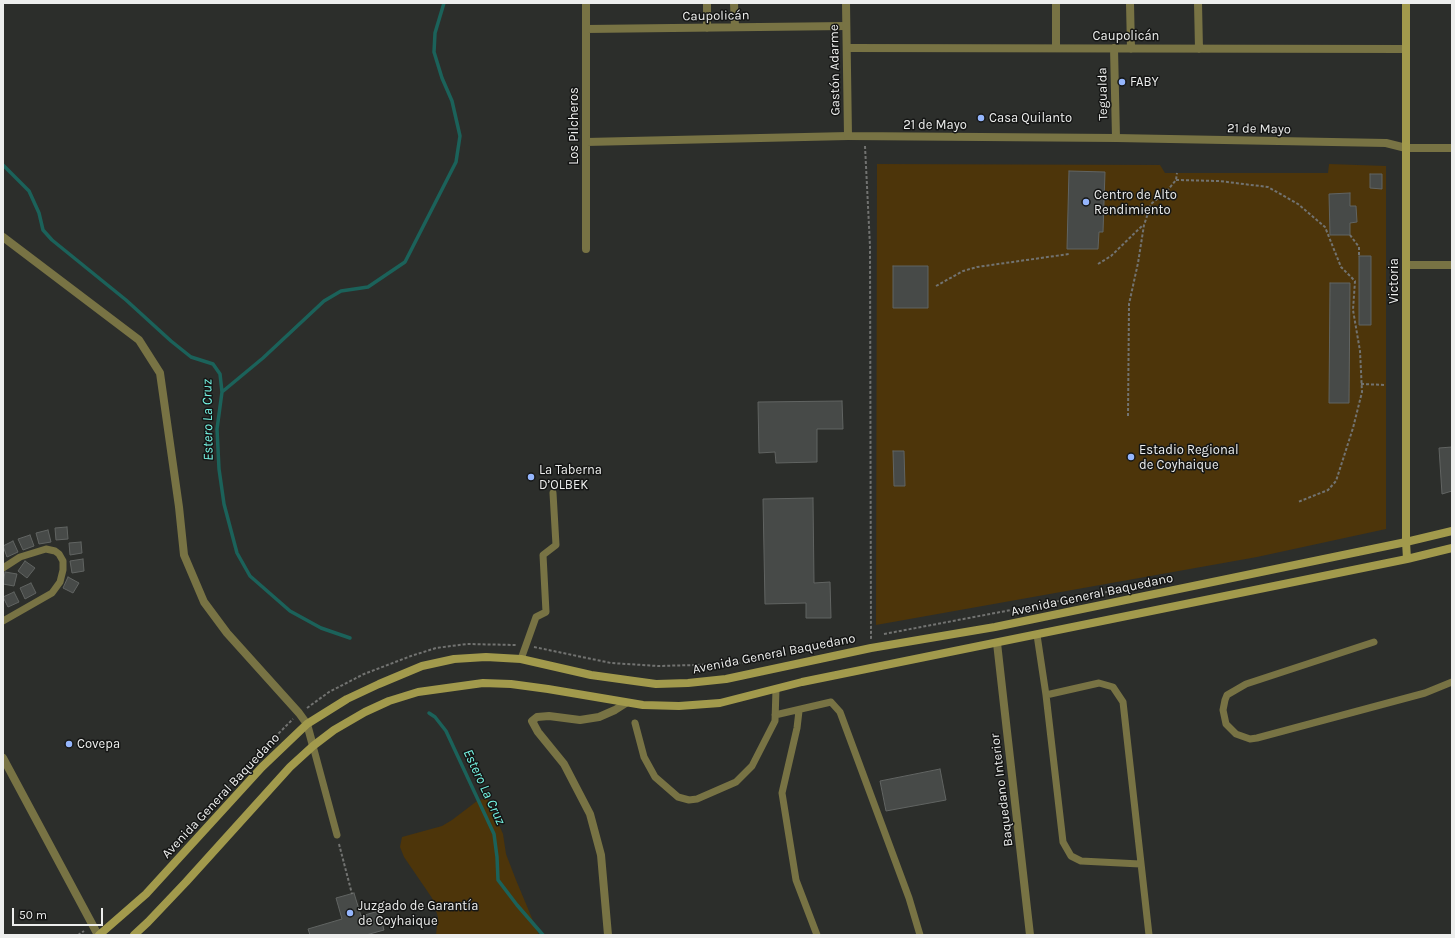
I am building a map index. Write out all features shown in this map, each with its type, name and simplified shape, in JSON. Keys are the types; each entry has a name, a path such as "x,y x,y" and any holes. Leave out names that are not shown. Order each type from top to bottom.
{"main road":[{"name":"Victoria","path":"1406,3 1407,559"},
{"name":"Avenida General Baquedano","path":"99,935 152,888 262,767 307,724 347,699 422,666 454,659 486,657 521,659 591,675 656,684 688,683 726,679 871,648 995,627 1406,542 1452,531"},
{"name":"Avenida General Baquedano","path":"134,935 186,882 290,767 313,746 334,730 365,712 418,692 482,683 511,684 626,703 664,707 720,703 802,682 1407,559 1452,548"}],"street":[{"name":"Los Pilcheros","path":"586,3 586,249"},
{"path":"707,3 707,28"},
{"path":"734,3 735,28"},
{"name":"Gastón Adarme","path":"846,3 848,136"},
{"path":"1056,3 1056,48"},
{"path":"1130,3 1131,48"},
{"path":"1198,3 1199,48"},
{"name":"Caupolicán","path":"586,29 846,26"},
{"name":"Caupolicán","path":"847,48 1406,49"},
{"name":"Tegualda","path":"1114,48 1116,138"},
{"name":"21 de Mayo","path":"586,142 864,136 1116,138 1386,144 1406,148 1452,148"},
{"path":"3,237 139,340 160,373 179,507 184,555 204,602 227,633 299,713 307,724 313,746"},
{"path":"1406,265 1452,265"},
{"name":"Baquedano Interior","path":"997,643 1030,935"},
{"path":"608,935 600,855 590,814 564,764 538,732 532,721 538,717 549,716 580,720 599,717 626,703"},
{"path":"3,758 92,925 99,935"}],"lane":[{"path":"521,659 536,617 546,612 543,555 556,546 553,493"},
{"path":"3,568 20,557 46,549 55,551 59,554 63,561 63,570 60,582 52,592 3,621"},
{"path":"1037,635 1046,695 1063,842 1071,856 1081,861 1140,864"},
{"path":"1374,642 1246,684 1227,695 1222,710 1226,724 1236,734 1250,739 1257,738 1425,693 1452,682"},
{"path":"1046,695 1099,683 1113,687 1123,702 1149,935"},
{"path":"635,723 644,757 655,777 678,797 688,800 697,798 736,782 752,766 775,721 776,689"},
{"path":"776,715 799,711 830,702 840,712 909,898 920,935"},
{"path":"799,711 797,728 782,793 796,880 817,935"},
{"path":"313,746 337,835"}],"path":[{"path":"864,136 870,246 871,648"},
{"path":"1128,416 1129,304 1144,225 1151,204 1167,191 1176,180 1177,173"},
{"path":"1176,180 1219,181 1268,187 1298,204 1325,228 1341,267 1355,281 1353,310 1360,351 1362,392 1336,481 1328,490 1298,502"},
{"path":"1098,264 1112,256 1144,225"},
{"path":"1350,235 1359,247 1359,256"},
{"path":"936,286 963,271 977,267 1069,254"},
{"path":"1361,384 1386,385"},
{"path":"880,635 1161,581"},
{"path":"871,637 876,636"},
{"path":"224,792 264,748 299,713 329,692 364,674 436,648 467,644 526,645 611,663 658,666 733,664 770,658"},
{"path":"337,835 352,894"},
{"path":"78,935 92,925"}],"shaded area":[{"name":"Estadio Regional de Coyhaique","path":"877,164 1160,165 1165,173 1328,173 1329,164 1386,166 1386,529 1257,557 876,625"},
{"path":"487,798 503,834 506,854 539,935 436,935 438,917 432,898 404,857 400,847 402,837 442,826 477,801"}],"building":[{"name":"Centro de Alto Rendimiento","path":"1069,171 1105,172 1103,232 1099,232 1098,249 1067,249"},
{"path":"1370,174 1382,174 1382,189 1370,188"},
{"path":"1350,193 1350,206 1356,206 1357,222 1350,223 1350,235 1330,235 1329,194"},
{"path":"1359,256 1371,256 1371,325 1359,325"},
{"path":"893,266 928,266 928,308 893,308"},
{"path":"1330,283 1350,283 1349,403 1329,403"},
{"path":"842,401 843,429 817,429 817,462 776,463 775,452 759,453 758,402"},
{"path":"1452,447 1452,491 1442,494 1439,448"},
{"path":"893,451 904,451 905,486 894,486"},
{"path":"813,498 814,583 830,582 831,618 806,618 806,603 765,604 763,499"},
{"path":"67,527 68,539 56,540 55,528"},
{"path":"48,530 51,542 39,544 36,533"},
{"path":"30,535 34,546 23,550 18,539"},
{"path":"13,541 18,552 7,557 3,546"},
{"path":"81,542 82,553 70,555 69,543"},
{"path":"83,559 84,571 72,573 70,561"},
{"path":"25,561 35,568 27,578 18,571"},
{"path":"5,572 17,574 14,586 3,584"},
{"path":"68,577 79,583 73,593 63,588"},
{"path":"31,583 36,593 25,599 20,588"},
{"path":"14,592 19,602 8,607 3,597"},
{"path":"940,769 946,800 886,811 880,781"},
{"name":"Juzgado de Garantía de Coyhaique","path":"354,893 361,916 379,911 384,930 366,935 310,935 308,929 342,919 336,898"}],"waterway":[{"path":"222,392 263,358 324,301 341,291 368,287 405,262 456,162 460,136 452,101 442,78 434,52 435,33 444,3"},
{"name":"Estero La Cruz","path":"3,165 29,191 39,213 43,230 52,240 126,300 191,357 213,364 220,374 222,392 217,429 219,469 224,504 237,553 250,576 290,611 321,628 350,638"},
{"name":"Estero La Cruz","path":"429,713 435,717 446,731 494,834 498,880 543,935"}],"place":[{"name":"FABY","path":"1122,82"},
{"name":"Casa Quilanto","path":"981,118"},
{"name":"Centro de Alto Rendimiento","path":"1086,202"},
{"name":"Estadio Regional de Coyhaique","path":"1131,457"},
{"name":"La Taberna D’OLBEK","path":"531,477"},
{"name":"Covepa","path":"69,744"},
{"name":"Juzgado de Garantía de Coyhaique","path":"350,913"}]}
